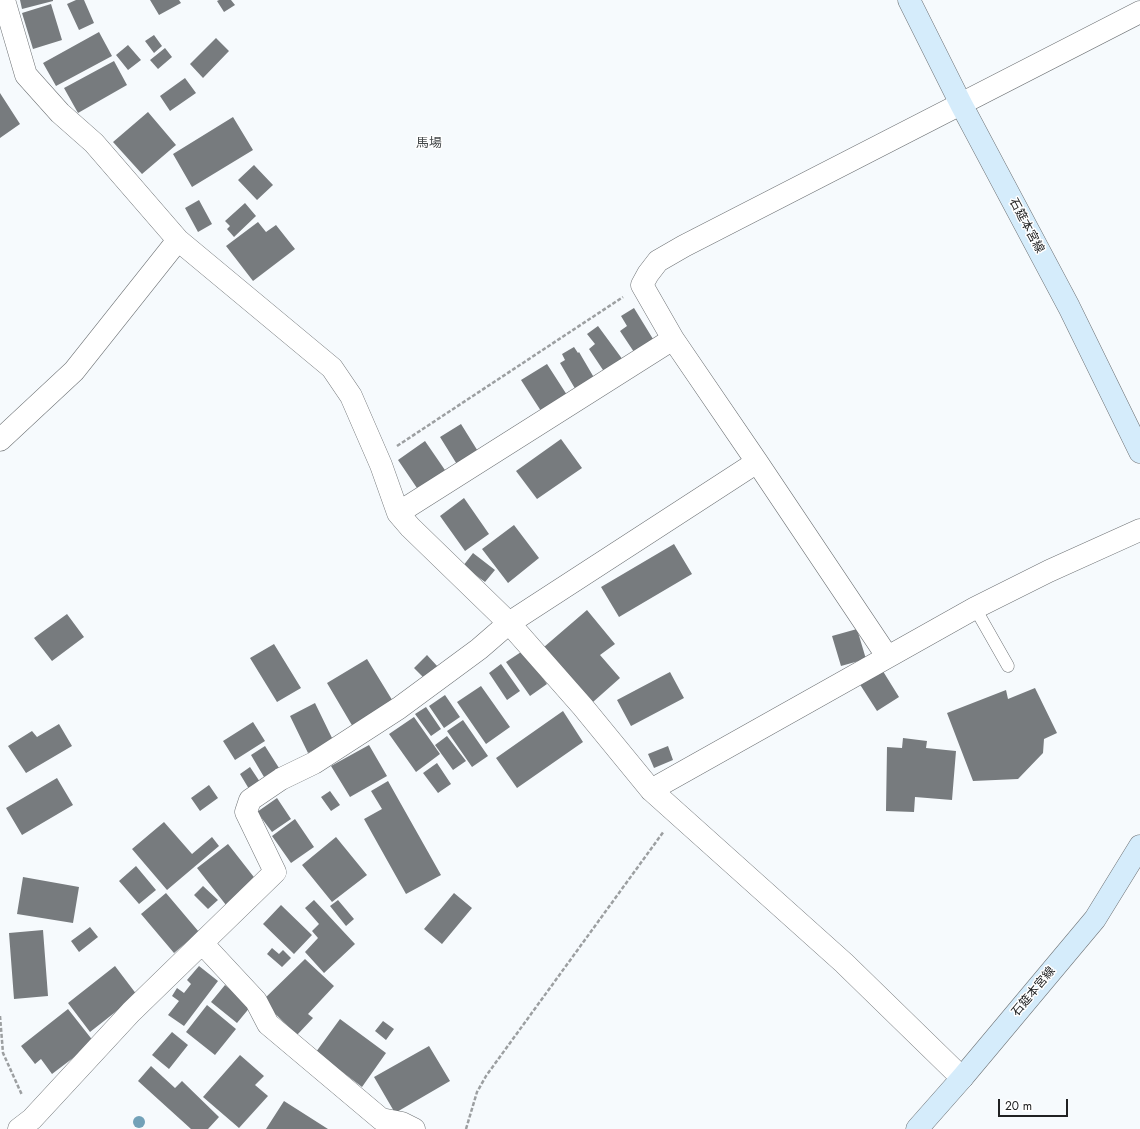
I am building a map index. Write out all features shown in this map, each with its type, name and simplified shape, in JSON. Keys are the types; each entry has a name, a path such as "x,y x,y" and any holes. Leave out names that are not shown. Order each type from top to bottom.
{"main road":[{"name":"石筵本宮線","path":"909,0 961,104 1069,306 1140,452"},
{"name":"石筵本宮線","path":"917,1129 962,1078 1095,919 1140,846"}],"street":[{"path":"4,0 26,75 60,113 94,143 178,240 332,368 351,396 378,458 398,513 410,527 509,623 583,708 650,790 844,963 962,1078"},
{"path":"887,656 673,340 642,284 658,261 684,246 1140,12"},
{"path":"0,440 74,371 178,240"},
{"path":"398,513 673,340"},
{"path":"33,1126 131,1012 275,872 246,812 250,800 281,779 314,763 399,708 479,649 509,623 757,462"},
{"path":"650,790 975,608 1049,570 1140,530"},
{"path":"202,943 256,1001 268,1024 381,1118 402,1123 414,1129"}],"lane":[{"path":"975,608 1008,666"}],"path":[{"path":"378,458 642,284"},
{"path":"466,1129 477,1092 486,1076 677,813"},
{"path":"0,1016 3,1054 25,1101 33,1126"}],"building":[{"path":"20,0 53,0 53,1 22,9"},
{"path":"76,0 84,0 94,23 79,30 67,4"},
{"path":"150,0 179,0 181,3 159,15"},
{"path":"231,0 235,5 224,12 217,1"},
{"path":"51,4 62,40 33,49 22,13"},
{"path":"99,32 112,56 56,86 43,63"},
{"path":"154,35 162,46 154,53 145,41"},
{"path":"216,38 229,51 203,78 190,64"},
{"path":"128,45 141,60 128,70 116,55"},
{"path":"165,48 172,57 158,69 150,60"},
{"path":"114,61 127,85 78,113 64,88"},
{"path":"185,78 196,93 170,111 160,96"},
{"path":"0,93 20,124 0,138"},
{"path":"148,112 176,145 142,174 113,142"},
{"path":"233,117 253,150 192,187 173,154"},
{"path":"254,165 273,185 257,200 238,180"},
{"path":"199,200 212,224 198,232 185,208"},
{"path":"245,203 256,216 234,237 227,229 230,226 225,221"},
{"path":"258,222 266,232 276,225 295,249 253,281 226,246"},
{"path":"634,308 653,339 634,352 620,331 627,326 621,316"},
{"path":"598,326 623,360 605,373 589,349 595,344 587,334"},
{"path":"574,347 578,353 579,352 596,381 577,392 560,363 565,360 562,354"},
{"path":"547,364 567,395 541,411 521,380"},
{"path":"461,424 479,453 458,466 440,437"},
{"path":"561,439 582,468 537,499 516,471"},
{"path":"425,441 447,473 419,491 398,460"},
{"path":"464,498 489,534 465,551 440,516"},
{"path":"514,525 539,558 508,583 482,549"},
{"path":"674,544 692,574 619,617 601,587"},
{"path":"473,553 495,570 485,582 463,566"},
{"path":"587,610 615,644 600,655 620,678 593,702 544,647"},
{"path":"67,614 84,637 52,661 34,638"},
{"path":"857,629 866,659 841,666 832,636"},
{"path":"274,644 301,688 277,702 250,658"},
{"path":"524,650 547,684 530,696 506,662"},
{"path":"427,655 438,667 425,679 414,668"},
{"path":"367,659 394,703 353,727 327,683"},
{"path":"501,664 520,691 507,700 489,673"},
{"path":"881,668 899,697 877,711 859,683"},
{"path":"670,672 684,698 631,726 617,700"},
{"path":"481,686 510,727 486,744 457,702"},
{"path":"1035,688 1057,733 1044,739 1043,753 1018,779 973,781 947,713 1006,690 1008,699"},
{"path":"445,695 460,717 444,728 429,706"},
{"path":"315,703 333,740 308,753 290,716"},
{"path":"426,707 441,729 431,736 415,714"},
{"path":"563,711 583,742 517,788 496,758"},
{"path":"414,717 440,754 416,772 389,734"},
{"path":"463,720 488,756 472,767 447,731"},
{"path":"253,722 265,741 235,760 223,741"},
{"path":"59,724 72,746 26,773 8,746 32,731 37,737"},
{"path":"447,736 466,761 453,770 435,745"},
{"path":"903,738 927,741 926,748 956,751 952,800 915,797 914,812 886,811 887,747 902,748"},
{"path":"369,745 387,776 350,797 331,766"},
{"path":"265,746 279,768 264,777 251,755"},
{"path":"668,746 673,760 654,768 648,754"},
{"path":"437,763 451,784 438,793 423,773"},
{"path":"250,767 260,782 249,789 240,774"},
{"path":"57,778 73,805 22,835 6,808"},
{"path":"388,781 441,875 406,894 364,819 382,809 371,791"},
{"path":"209,785 218,798 200,811 191,798"},
{"path":"330,791 340,805 331,811 321,797"},
{"path":"277,798 291,819 272,832 257,812"},
{"path":"295,819 314,847 291,863 272,836"},
{"path":"164,822 192,854 212,837 219,846 167,890 132,849"},
{"path":"336,837 367,875 332,902 302,865"},
{"path":"228,844 257,881 226,905 197,868"},
{"path":"136,866 156,890 139,904 119,881"},
{"path":"23,877 79,887 73,923 17,914"},
{"path":"203,886 218,900 208,909 194,895"},
{"path":"166,893 199,932 174,953 141,914"},
{"path":"454,893 472,908 442,944 424,929"},
{"path":"314,900 355,944 324,973 305,952 318,938 312,931 319,924 305,908"},
{"path":"338,900 354,919 346,926 330,906"},
{"path":"281,905 312,935 294,954 263,924"},
{"path":"90,927 98,937 79,952 71,941"},
{"path":"43,930 48,996 14,999 9,933"},
{"path":"272,948 279,954 283,950 291,958 282,967 267,954"},
{"path":"305,959 334,986 308,1014 313,1018 297,1035 262,1001"},
{"path":"115,966 137,995 90,1032 68,1003"},
{"path":"199,966 218,981 184,1026 168,1015 179,1001 172,996 177,988 184,993 191,984 187,980"},
{"path":"225,985 251,1006 237,1023 211,1002"},
{"path":"207,1005 236,1029 215,1055 186,1032"},
{"path":"68,1009 94,1042 52,1074 41,1059 35,1064 21,1046"},
{"path":"340,1019 386,1053 362,1087 316,1052"},
{"path":"383,1021 394,1029 386,1040 375,1031"},
{"path":"172,1032 188,1045 169,1069 152,1055"},
{"path":"429,1046 450,1081 395,1113 374,1077"},
{"path":"240,1055 264,1076 255,1085 268,1096 239,1128 203,1097"},
{"path":"151,1066 175,1088 182,1081 219,1117 208,1129 191,1129 138,1081"},
{"path":"284,1101 328,1129 266,1129"}],"district":[{"name":"馬場","path":"429,144"}]}
